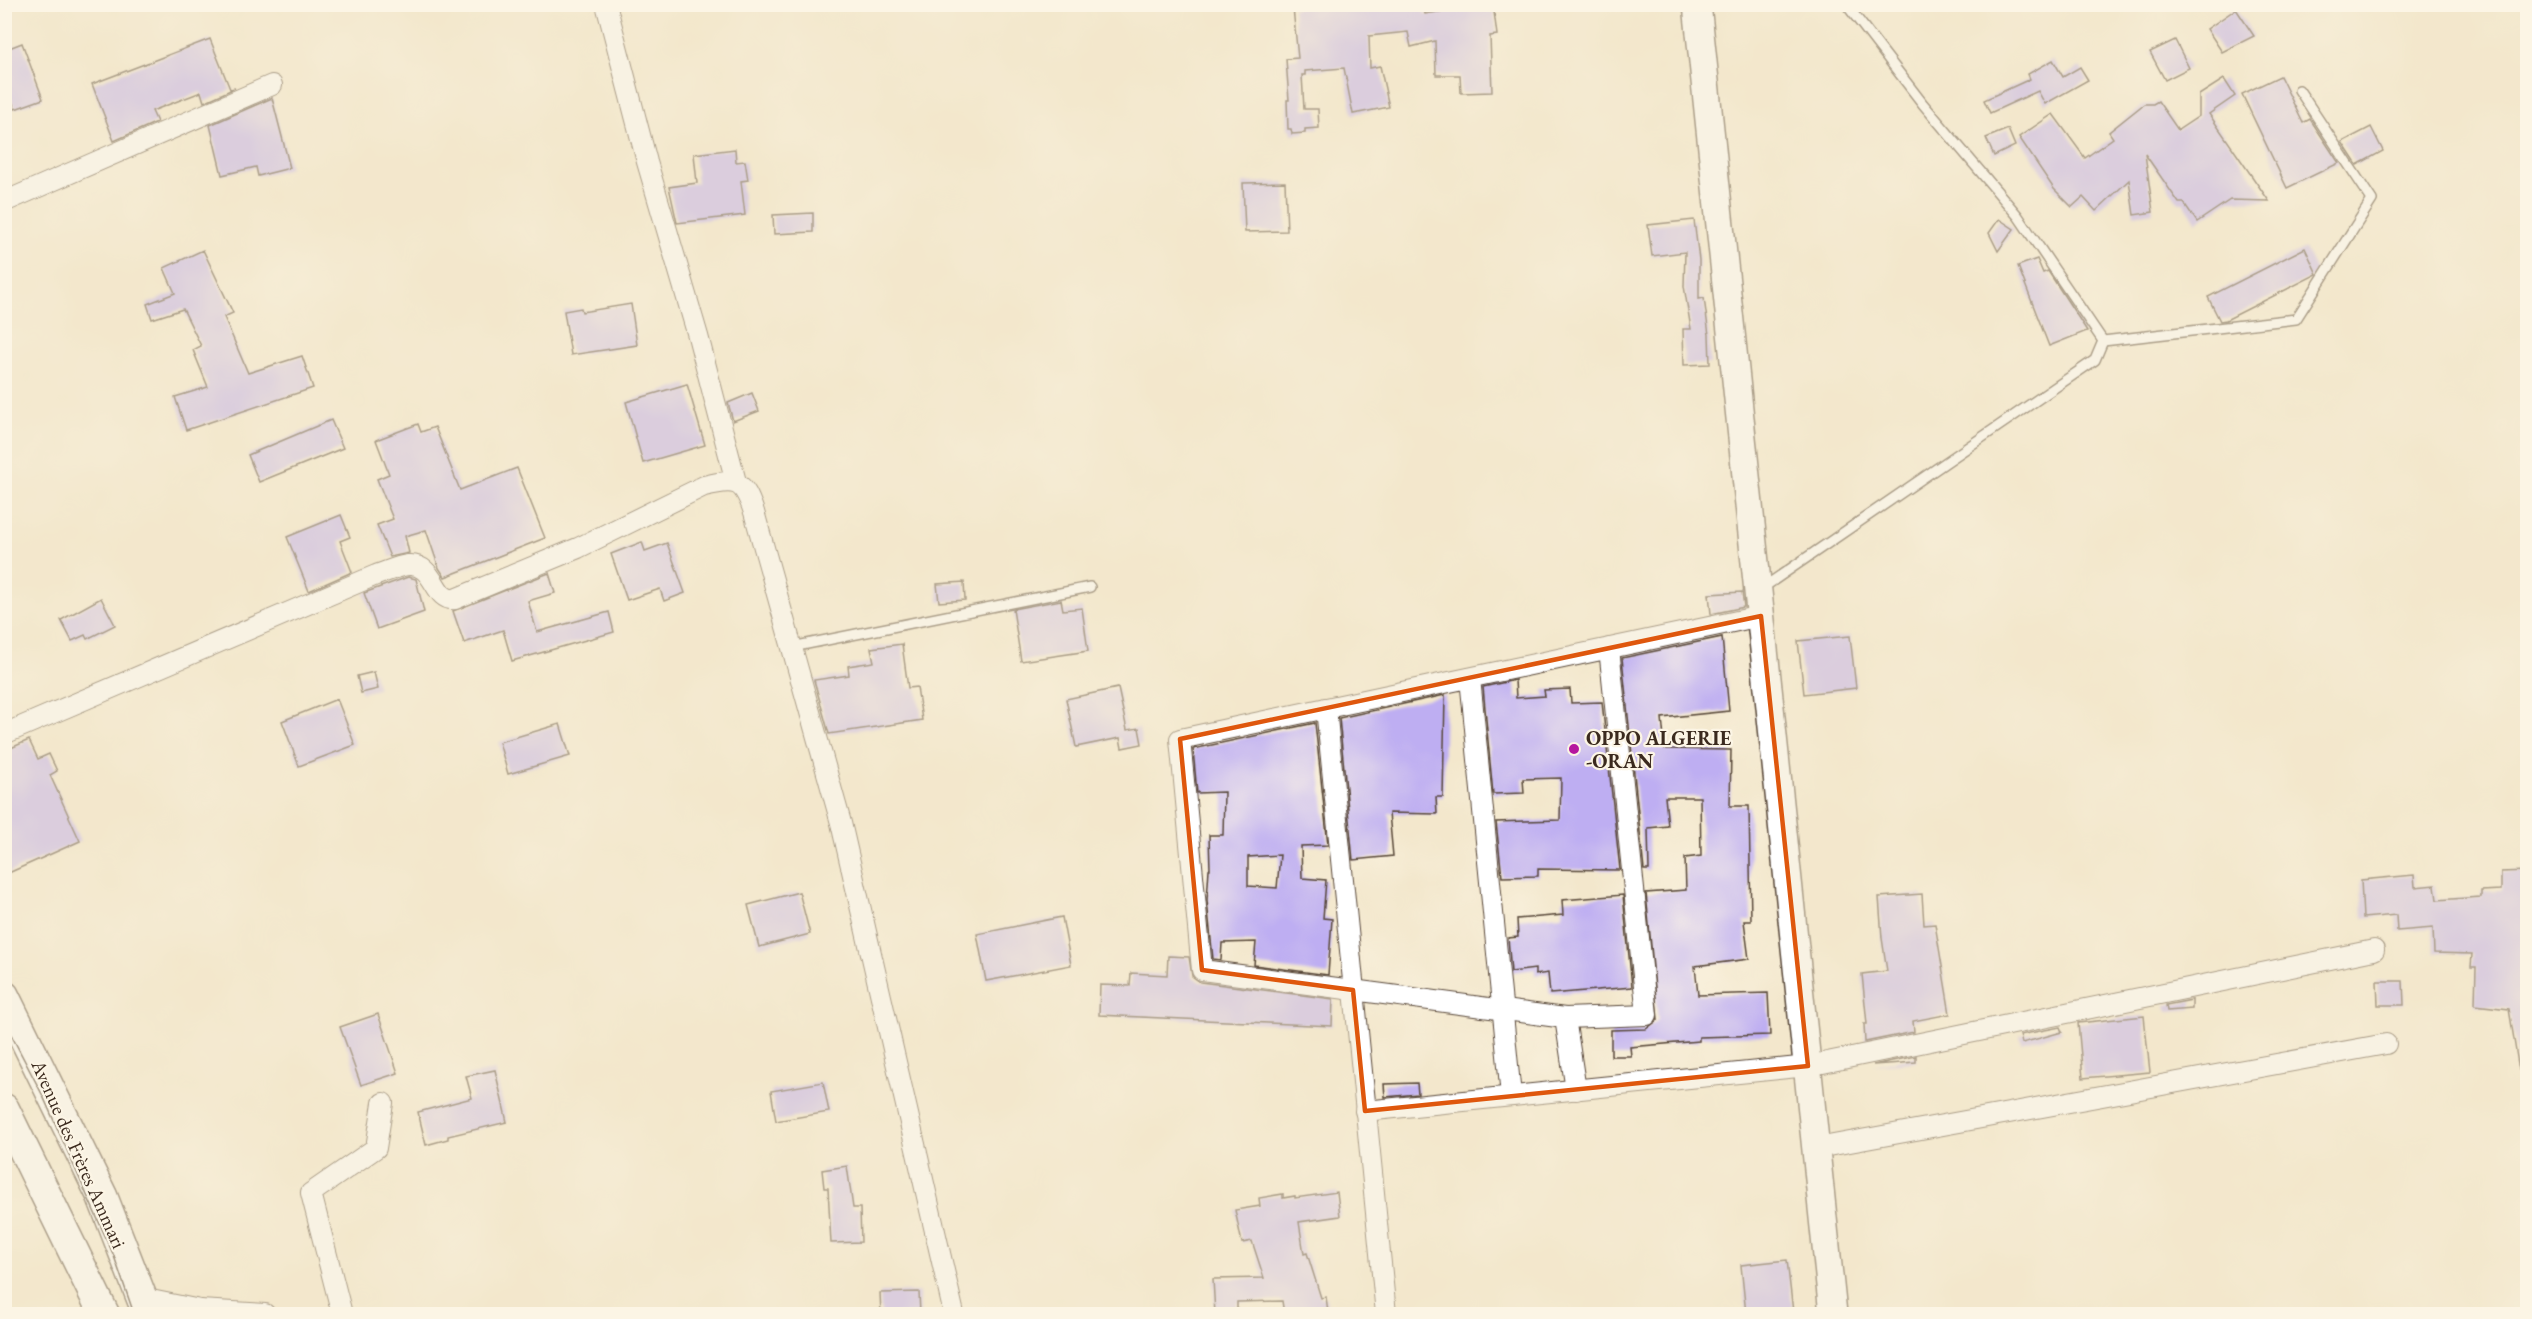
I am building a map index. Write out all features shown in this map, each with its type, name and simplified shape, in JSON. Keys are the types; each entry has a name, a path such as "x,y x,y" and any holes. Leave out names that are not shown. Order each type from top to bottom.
{"main road":[{"path":"1697,4 1833,1314"},
{"name":"Avenue des Frères Ammari","path":"4,996 102,1196 145,1306"},
{"path":"4,1109 105,1314"}],"street":[{"path":"606,4 647,162 698,336 736,482"},
{"path":"4,202 272,85"},
{"path":"4,734 376,575 409,565 418,567 428,572 440,593 450,600 455,599 578,548 704,486 724,481 736,482 745,487 841,823 954,1314"},
{"path":"1609,648 1647,1015 1565,1018 1202,970 1180,739 1609,648 1760,603"},
{"path":"1470,678 1511,1096"},
{"path":"1326,708 1386,1314"},
{"path":"1365,1111 1808,1066 2374,950"},
{"path":"1565,1018 1576,1090"},
{"path":"1817,1148 2386,1044"},
{"path":"342,1314 311,1193 376,1148 383,1103"},
{"path":"145,1306 197,1312 265,1314"}],"lane":[{"path":"1846,4 1923,105 2018,216 2103,341"},
{"path":"2103,341 2296,320 2372,200 2299,90"},
{"path":"1760,603 2095,360 2103,341"},
{"path":"792,647 1090,587"}],"highlighted area":[{"path":"1761,616 1808,1066 1365,1111 1353,990 1202,970 1180,739"}],"building":[{"path":"1335,4 1422,4 1425,14 1493,4 1497,35 1490,36 1492,92 1461,93 1460,75 1436,75 1435,41 1411,47 1408,32 1369,36 1370,68 1380,66 1389,107 1353,114 1344,68 1305,71 1305,75 1302,75 1304,109 1318,109 1319,128 1305,129 1305,133 1292,134 1291,129 1288,129 1287,100 1289,100 1286,59 1298,58 1293,8"},
{"path":"2236,9 2254,36 2222,52 2207,29"},
{"path":"210,39 230,89 235,88 204,102 201,92 152,111 157,122 114,141 92,84"},
{"path":"2175,40 2189,68 2165,80 2150,52"},
{"path":"22,43 43,99 15,109 4,81 4,50"},
{"path":"2053,60 2063,77 2080,67 2088,80 2045,104 2038,91 1990,113 1984,100 2030,79 2028,74"},
{"path":"2280,76 2303,123 2310,119 2339,163 2287,188 2242,94"},
{"path":"2224,79 2235,96 2209,114 2269,201 2230,200 2197,222 2184,203 2179,203 2145,154 2153,212 2134,215 2129,180 2096,211 2083,197 2072,207 2054,189 2019,137 2053,114 2085,158 2113,138 2109,132 2144,104 2153,104 2158,101 2178,130 2199,116 2199,95"},
{"path":"272,98 290,168 258,176 256,167 222,175 210,125"},
{"path":"2371,127 2383,151 2357,165 2342,142"},
{"path":"2008,129 2015,146 1994,156 1986,138"},
{"path":"735,149 736,162 745,161 748,180 741,181 745,215 677,223 669,187 697,183 694,154"},
{"path":"1285,182 1287,231 1245,232 1243,183"},
{"path":"813,213 813,232 774,234 773,215"},
{"path":"1999,219 2014,229 1998,251 1989,233"},
{"path":"1694,220 1699,260 1699,299 1704,298 1710,364 1684,365 1683,329 1691,329 1684,286 1685,252 1652,256 1648,225"},
{"path":"2305,248 2317,274 2220,321 2208,297"},
{"path":"203,250 233,313 224,317 248,373 302,356 313,388 186,430 175,397 208,387 193,350 201,346 183,309 152,319 147,304 175,293 164,268"},
{"path":"2037,259 2043,273 2048,271 2087,331 2049,346 2018,266"},
{"path":"631,304 637,345 571,355 564,311 581,308 582,312"},
{"path":"687,384 705,445 643,463 626,402"},
{"path":"752,393 759,411 733,421 728,403"},
{"path":"331,420 343,448 259,482 248,455"},
{"path":"418,424 421,432 435,427 460,490 517,468 545,538 445,577 439,568 426,530 405,536 409,553 390,557 377,525 393,519 377,479 389,474 376,440"},
{"path":"341,515 350,537 340,541 352,572 309,591 287,537"},
{"path":"642,542 645,551 667,543 685,593 664,601 660,589 627,600 611,554"},
{"path":"549,573 555,593 528,601 537,632 609,612 614,632 512,661 503,630 464,643 453,611"},
{"path":"408,577 416,579 424,612 377,629 364,593"},
{"path":"964,582 965,600 939,602 937,584"},
{"path":"1742,592 1744,607 1711,614 1709,594"},
{"path":"101,598 115,625 87,639 85,635 72,641 61,620"},
{"path":"1061,600 1063,610 1082,608 1088,651 1021,661 1013,609"},
{"path":"1850,636 1856,688 1804,694 1798,641"},
{"path":"1722,637 1729,711 1662,718 1665,749 1731,750 1730,806 1749,806 1751,921 1744,921 1749,959 1695,966 1698,995 1768,993 1770,1035 1699,1037 1699,1041 1630,1047 1631,1056 1611,1056 1611,1030 1646,1029 1658,1020 1646,893 1686,890 1685,858 1701,856 1700,797 1665,797 1668,826 1648,828 1649,870 1644,870 1622,658"},
{"path":"902,644 908,688 917,687 922,720 829,734 814,680 849,675 848,666 874,662 871,648"},
{"path":"374,672 378,689 361,693 357,676"},
{"path":"1515,680 1516,698 1545,696 1544,690 1570,689 1571,703 1602,702 1620,870 1538,869 1538,876 1502,877 1496,822 1560,820 1561,778 1523,779 1524,793 1493,794 1483,687"},
{"path":"1118,688 1127,730 1139,728 1142,744 1122,748 1120,738 1076,747 1066,699"},
{"path":"1445,695 1443,797 1436,797 1437,814 1389,813 1393,856 1353,860 1339,718"},
{"path":"337,699 355,745 299,766 282,721"},
{"path":"1315,723 1328,845 1301,846 1302,878 1326,880 1323,918 1332,919 1328,975 1254,965 1256,942 1222,943 1221,960 1213,959 1207,900 1210,869 1209,835 1223,835 1224,792 1197,793 1193,749","holes":["1280,855 1277,888 1248,886 1248,857"]},
{"path":"560,724 570,756 508,774 499,742"},
{"path":"29,740 38,759 49,754 57,771 50,775 80,841 4,875 4,751"},
{"path":"2528,871 2528,1069 2519,1070 2509,1009 2475,1005 2476,967 2471,967 2472,954 2434,953 2433,928 2397,931 2396,915 2363,918 2361,880 2414,875 2415,887 2435,885 2437,900 2481,897 2481,891 2501,890 2501,872"},
{"path":"799,892 810,934 759,947 748,905"},
{"path":"1922,894 1924,925 1935,924 1950,1014 1913,1021 1914,1032 1865,1042 1864,1024 1867,1024 1862,974 1887,971 1879,897"},
{"path":"1623,895 1632,987 1550,994 1548,973 1535,975 1535,969 1511,972 1508,938 1518,937 1517,919 1563,915 1562,900"},
{"path":"1062,917 1071,965 986,981 977,934"},
{"path":"1168,956 1189,957 1192,976 1200,982 1333,999 1332,1026 1099,1015 1100,985 1130,986 1131,973 1167,975"},
{"path":"2377,981 2403,981 2404,1005 2378,1005"},
{"path":"2192,1000 2192,1009 2167,1011 2166,1005"},
{"path":"378,1014 398,1073 361,1085 340,1027"},
{"path":"2144,1016 2150,1072 2083,1078 2078,1023"},
{"path":"2060,1027 2062,1032 2022,1043 2020,1035"},
{"path":"1916,1056 1916,1062 1873,1065"},
{"path":"495,1070 507,1122 448,1136 448,1139 426,1145 418,1112 472,1098 466,1076"},
{"path":"823,1082 829,1112 776,1121 771,1091"},
{"path":"1417,1083 1418,1094 1385,1097 1384,1084"},
{"path":"847,1166 853,1208 860,1208 861,1242 831,1243 828,1188 824,1188 822,1170"},
{"path":"1337,1192 1340,1216 1299,1222 1304,1254 1307,1253 1321,1298 1326,1297 1328,1312 1284,1314 1282,1301 1237,1302 1237,1314 1215,1314 1213,1279 1264,1278 1252,1241 1242,1243 1235,1210 1260,1206 1259,1198 1283,1194 1283,1198 1295,1196 1295,1198"},
{"path":"1787,1260 1793,1312 1746,1314 1741,1265"},
{"path":"919,1292 920,1314 881,1314 880,1293"}],"tram line":[{"path":"4,1021 43,1096 114,1256 134,1314"}],"place":[{"name":"OPPO ALGERIE -ORAN","path":"1574,749"}]}
